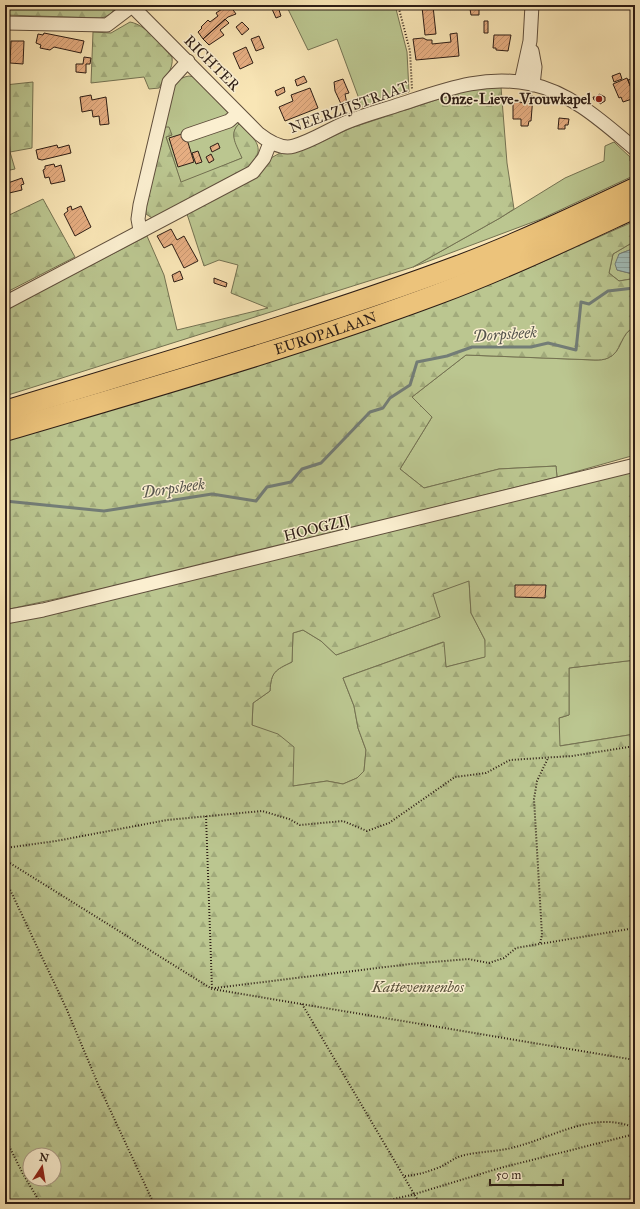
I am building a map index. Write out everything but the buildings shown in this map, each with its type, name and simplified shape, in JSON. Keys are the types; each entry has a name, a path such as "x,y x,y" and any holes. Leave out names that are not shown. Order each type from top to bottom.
{"highway":[{"name":"EUROPALAAN","path":"5,411 377,294 464,263 542,232 635,188"},
{"name":"EUROPALAAN","path":"5,431 366,320 439,294 520,261 635,208"}],"street":[{"path":"5,23 107,25 132,5"},
{"name":"RICHTER","path":"132,5 238,113 270,143"},
{"path":"527,84 534,67 530,41 532,5"},
{"path":"140,230 138,219 140,205 169,82 188,61"},
{"name":"NEERZIJSTRAAT","path":"270,143 293,146 348,121 470,83 491,80 527,84 557,93 578,104 635,149"},
{"path":"188,135 229,121 238,113"},
{"path":"5,303 140,230 253,172 264,158 270,143"},
{"name":"HOOGZIJ","path":"5,617 43,610 635,466"}],"path":[{"path":"398,5 410,51 412,100"},
{"path":"5,848 56,841 167,820 262,811 289,819 300,825 343,821 367,831 389,823 455,777 486,773 510,760 572,756 635,746"},
{"path":"540,944 542,935 534,799 537,781 548,758"},
{"path":"206,816 212,988"},
{"path":"5,860 212,988 635,1060"},
{"path":"5,879 67,1010 98,1084 154,1204"},
{"path":"212,988 468,959 489,963 504,958 516,948 635,928"},
{"path":"302,1004 420,1204"},
{"path":"404,1176 421,1174 441,1167 460,1156 515,1148 562,1130 595,1122 623,1122 635,1128"},
{"path":"372,1204 414,1194 500,1168 635,1134"},
{"path":"5,1138 23,1174 41,1204"}],"green space":[{"path":"5,5 117,5 110,14 106,17 100,18 5,15"},
{"path":"286,5 395,5 407,52 409,92 362,107 337,39 308,50"},
{"path":"130,22 148,31 172,57 172,66 159,88 149,89 144,77 91,83 93,32 111,33"},
{"path":"189,76 194,77 239,124 234,132 234,136 242,158 181,183 166,137 172,135 163,127 167,104 172,89 182,78"},
{"path":"33,82 32,148 10,152 5,85"},
{"path":"501,87 507,163 514,209 500,218 413,267 5,396 5,310 147,236 164,275 177,330 268,308 231,293 238,265 219,260 204,266 187,214 259,175 271,158 280,153 293,152 310,147 351,128 463,91"},
{"path":"239,124 253,138 258,147 258,153 252,166 159,215 152,218 146,214 163,127 169,127 172,135 166,137 181,182 242,158 234,140 234,132"},
{"path":"614,142 630,157 630,161 635,166 635,175 541,219 413,267 500,218 565,178 604,161 605,146"},
{"path":"10,152 15,169 5,171 5,153"},
{"path":"43,199 75,257 5,293 5,217"},
{"path":"635,221 635,241 613,254 609,273 619,281 631,279 635,271 635,327 626,333 613,355 605,359 595,360 466,355 412,397 432,417 400,469 424,488 499,469 556,466 557,477 137,581 5,610 5,441 300,352 417,312 495,282"},
{"path":"635,241 635,248 619,254 617,270 633,274 631,279 619,281 609,273 613,254"},
{"path":"635,327 635,455 557,477 556,466 499,469 424,488 400,469 432,417 412,397 466,355 603,360 616,352 626,333"},
{"name":"Kattevennenbos","path":"635,471 635,660 569,668 569,715 559,718 560,746 635,734 635,1204 5,1204 5,624","holes":["469,581 471,613 485,640 485,657 446,667 444,642 343,678 354,706 358,728 366,750 364,771 357,778 343,784 327,781 293,786 294,747 278,734 252,725 253,703 270,691 271,680 275,672 292,662 293,633 303,630 321,641 336,655 440,617 433,594"]},
{"path":"469,580 471,613 485,640 486,657 446,667 443,642 343,678 354,706 358,728 366,750 364,771 357,778 343,784 327,781 293,786 252,726 253,703 270,691 271,680 275,672 292,662 293,633 303,630 321,641 336,655 440,617 432,594"},
{"path":"635,660 635,734 559,746 559,718 569,715 569,668"}],"water":[{"path":"635,248 635,271 633,274 617,270 615,264 619,254"}],"waterway":[{"name":"Dorpsbeek","path":"5,501 104,511 212,494 256,501 267,487 291,482 302,469 321,463 370,412 383,408 390,398 410,385 417,362 447,356 472,347 531,347 548,343 576,350 581,302 589,304 608,291 634,288 635,281"}],"place":[{"name":"Onze-Lieve-Vrouwkapel","path":"599,99"}]}
